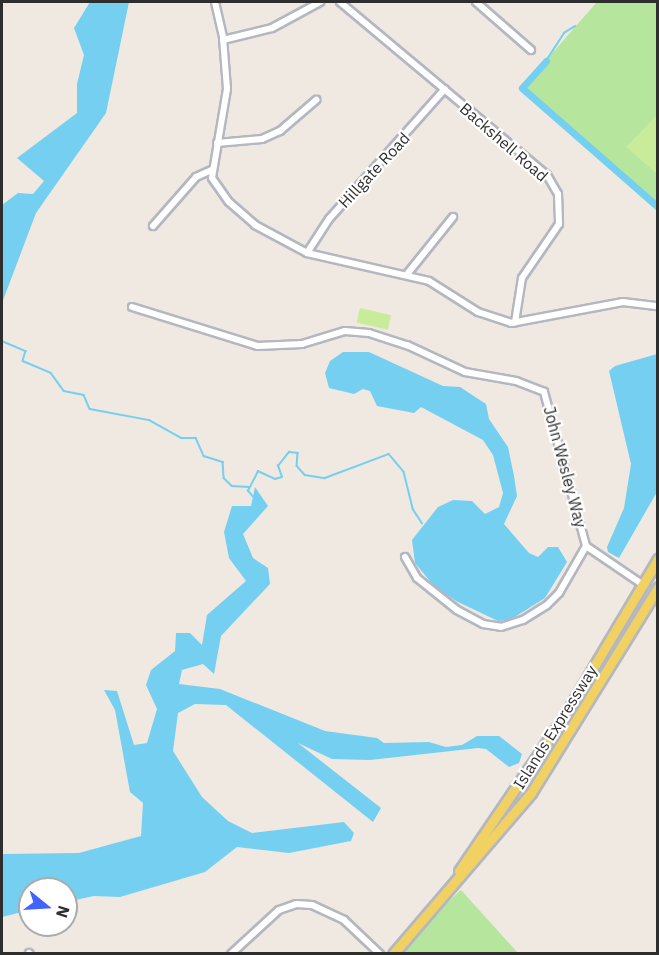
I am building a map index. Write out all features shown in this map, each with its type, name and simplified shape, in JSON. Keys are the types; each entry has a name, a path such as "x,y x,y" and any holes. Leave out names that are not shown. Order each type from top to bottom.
{"main road":[{"name":"Islands Expressway","path":"448,891 565,715 657,559"},
{"name":"Islands Expressway","path":"393,954 531,793 657,587"}],"street":[{"path":"215,2 223,40 227,89 212,170 222,193 242,214 307,253 408,273 434,283 478,312 515,322 623,302 657,306"},
{"path":"223,40 272,28 320,2"},
{"name":"Backshell Road","path":"340,2 547,175 558,194 559,224 522,278 515,322"},
{"path":"476,2 531,50"},
{"name":"Hillgate Road","path":"307,253 328,219 445,89"},
{"path":"217,143 273,134 316,100"},
{"path":"153,226 196,177 212,170"},
{"path":"408,273 453,217"},
{"name":"John Wesley Way","path":"132,307 266,346 302,344 345,331 369,333 406,345 465,372 516,381 544,392 586,546 642,584"},
{"path":"405,557 417,578 457,610 483,624 501,627 524,620 547,605 559,593 586,546"},
{"path":"231,954 279,910 296,904 312,905 344,920 380,954"}],"green space":[{"path":"597,2 657,2 657,211 520,90"},
{"path":"657,115 657,174 626,147"},
{"path":"360,308 391,315 388,330 357,323"},
{"path":"461,890 518,953 394,954 418,929"}],"water":[{"path":"90,2 129,2 106,113 36,213 2,303 2,205 18,193 33,194 44,181 17,158 77,113 77,84 84,55 74,28"},
{"path":"343,352 369,352 443,386 460,387 486,404 489,419 508,447 517,496 504,524 529,553 538,557 548,547 558,547 567,562 545,598 510,620 498,621 456,601 434,586 415,563 412,540 438,507 453,500 472,501 485,514 499,507 503,493 493,455 483,440 421,407 414,413 377,406 370,391 363,389 354,394 329,388 325,373 330,361"},
{"path":"657,354 657,492 619,558 608,552 607,547 624,508 631,464 609,371 615,366"},
{"path":"255,487 268,506 243,534 253,558 268,568 270,584 221,636 214,674 203,664 182,670 179,684 220,689 325,731 377,738 384,743 429,742 446,747 462,745 477,736 499,736 522,754 519,763 509,767 486,749 478,748 370,760 332,759 298,743 381,808 373,822 226,705 195,704 178,713 173,751 202,797 228,821 252,833 344,822 354,833 351,841 289,853 237,847 205,872 120,897 94,896 78,899 78,877 18,877 18,913 2,917 2,854 79,853 141,836 143,803 130,792 115,710 104,690 117,691 134,745 147,743 157,709 146,685 151,670 175,651 176,633 190,633 202,645 207,615 246,581 229,558 224,532 232,506 251,506"}],"waterway":[{"path":"546,61 564,33 575,26"},
{"path":"546,61 522,88 658,207"},
{"path":"2,341 26,351 23,361 51,373 64,391 84,395 90,409 149,420 181,438 196,438 204,456 223,462 224,478 232,486 249,487"},
{"path":"253,497 248,491 258,471 275,479 282,477 278,466 289,452 298,453 297,466 305,475 325,478 389,454 404,472 413,509 422,523"}]}
